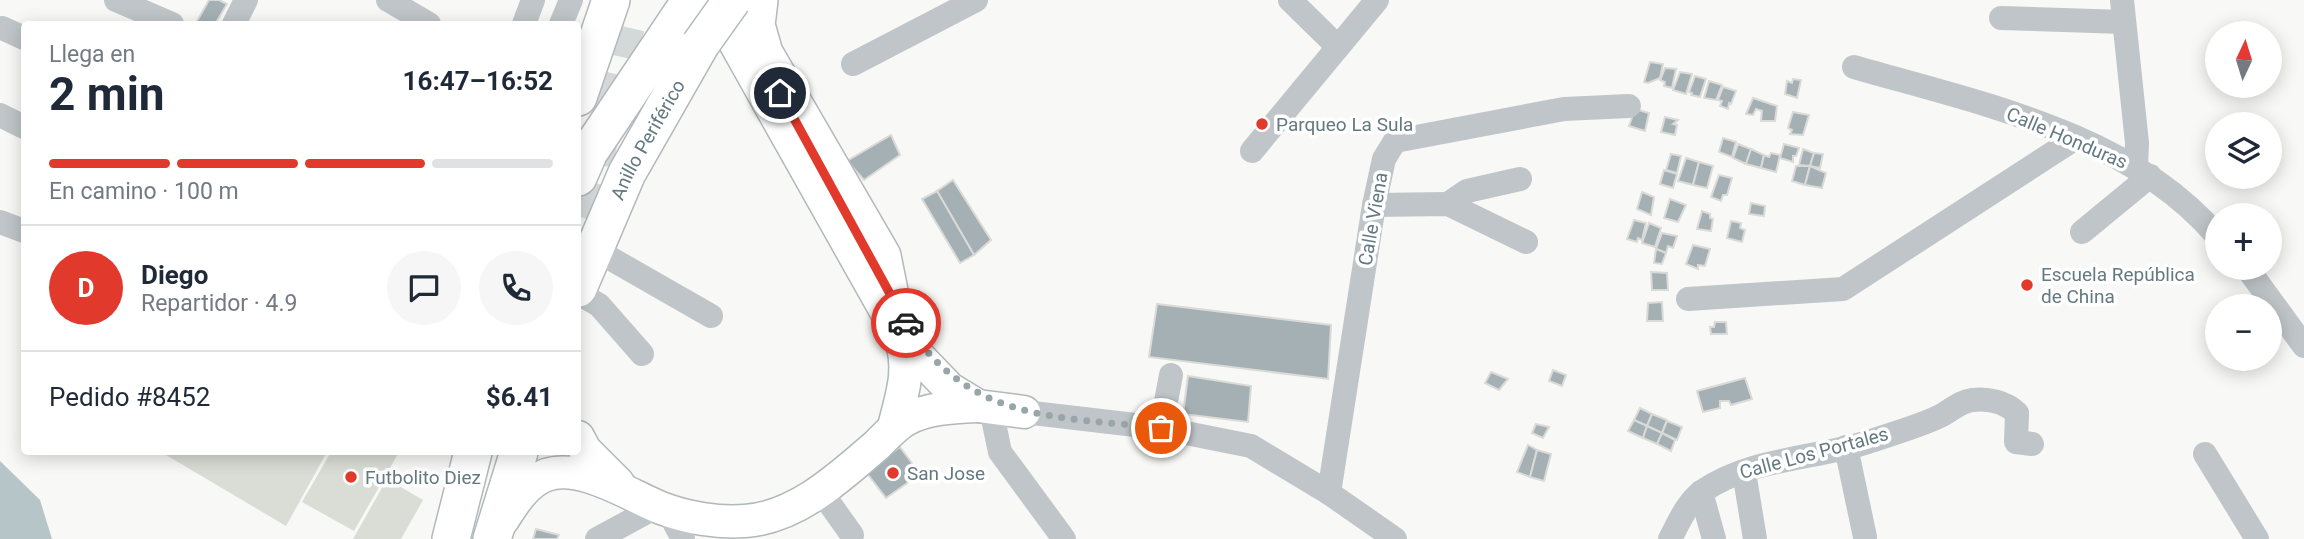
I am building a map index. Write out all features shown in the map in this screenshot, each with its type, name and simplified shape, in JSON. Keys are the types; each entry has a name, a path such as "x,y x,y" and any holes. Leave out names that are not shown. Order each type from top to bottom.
{"highway":[{"name":"Anillo Periférico","path":"581,170 589,152 689,22 732,0"},
{"path":"759,0 756,25 764,53 881,256 890,296"},
{"path":"581,91 624,9"},
{"name":"Anillo Periférico","path":"581,282 689,22"},
{"path":"451,539 472,455"},
{"path":"485,537 495,455"},
{"path":"485,537 518,455"}],"main road":[{"path":"710,0 901,338 950,389 984,407"},
{"path":"727,0 912,332 939,366 982,396 1024,412"},
{"path":"894,427 907,373 901,338"},
{"path":"485,537 528,486 545,475 565,472 584,474 629,493 685,523 762,520 788,512 820,490 907,419 927,412 984,407 1024,412"},
{"path":"581,443 629,493"}],"street":[{"path":"116,0 165,21"},
{"path":"236,21 246,0"},
{"path":"388,0 422,17"},
{"path":"525,21 533,0"},
{"path":"562,21 571,0"},
{"path":"853,64 976,0"},
{"path":"1290,0 1338,47"},
{"path":"1252,151 1377,0"},
{"path":"2001,18 2123,11 2137,143 2143,172 2082,232"},
{"name":"Calle Honduras","path":"1854,67 1990,107 2076,138 2143,172 2172,191 2205,222"},
{"name":"Calle Viena","path":"1329,493 1374,205 1384,159 1395,141 1564,109 1629,106"},
{"path":"0,115 21,126"},
{"path":"1688,299 1843,289 2076,138"},
{"path":"1448,204 1467,191 1520,179"},
{"path":"1374,205 1448,204 1526,242"},
{"path":"0,222 21,230"},
{"path":"594,248 711,316"},
{"path":"2256,280 2304,346"},
{"path":"581,292 599,305 642,354"},
{"path":"1161,428 1171,376"},
{"name":"Calle Los Portales","path":"1670,539 1684,511 1701,492 1733,475 1866,443 1943,414 1954,405 1973,400 1996,401 2010,406 2017,413 2016,442 2032,444"},
{"path":"984,407 1000,452 1064,539"},
{"path":"1024,412 1161,428 1251,446 1329,493 1368,530 1395,539"},
{"path":"1846,447 1865,537"},
{"path":"2205,454 2257,539"},
{"path":"1744,472 1755,539"},
{"path":"820,490 852,535"},
{"path":"1701,492 1714,539"},
{"path":"610,536 685,523"}],"shaded area":[{"path":"166,455 325,455 286,526"},
{"name":"Futbolito Diez","path":"329,455 397,455 354,531 302,502"},
{"path":"0,461 40,500 52,539 0,539"},
{"name":"Futbolito Diez","path":"387,479 423,500 401,539 353,539"}],"building":[{"path":"209,0 219,0 227,4 217,21 197,21"},
{"path":"1650,62 1663,64 1660,78 1648,83 1644,82"},
{"path":"1665,68 1676,69 1672,88 1664,86 1665,82 1660,80"},
{"path":"1680,72 1692,74 1686,94 1673,90"},
{"path":"1695,76 1706,79 1700,97 1689,92"},
{"path":"1793,79 1801,80 1797,98 1785,94 1787,81 1792,83"},
{"path":"1709,81 1722,85 1716,100 1704,98"},
{"path":"1723,87 1736,91 1728,109 1720,106 1722,101 1718,100"},
{"path":"1753,98 1777,106 1775,121 1761,121 1762,111 1756,109 1753,115 1746,114"},
{"path":"1635,109 1649,113 1645,131 1629,126"},
{"path":"1793,112 1809,115 1803,135 1790,134 1792,130 1788,128"},
{"path":"1665,117 1678,120 1673,124 1677,125 1675,135 1661,132"},
{"path":"891,135 900,155 864,180 847,161"},
{"path":"1723,138 1736,142 1732,157 1719,152"},
{"path":"1738,144 1751,149 1746,164 1733,158"},
{"path":"1784,144 1799,148 1796,156 1793,156 1793,162 1780,158"},
{"path":"1751,149 1764,155 1761,168 1746,164"},
{"path":"1803,149 1814,153 1810,166 1799,165"},
{"path":"1771,153 1780,155 1776,172 1761,168 1764,155 1769,157"},
{"path":"1814,153 1823,154 1820,168 1810,166"},
{"path":"1671,154 1681,156 1677,173 1666,170"},
{"path":"1686,158 1699,162 1693,185 1678,181"},
{"path":"1699,162 1713,166 1707,188 1693,185"},
{"path":"1796,166 1810,166 1805,185 1792,181"},
{"path":"1810,166 1826,173 1822,188 1805,185"},
{"path":"1664,170 1677,174 1673,188 1660,184"},
{"path":"1719,175 1732,178 1727,195 1723,195 1721,201 1711,197"},
{"path":"953,180 991,240 974,255 937,191"},
{"path":"937,191 974,255 960,263 922,199"},
{"path":"1642,192 1654,197 1651,215 1637,209"},
{"path":"1670,199 1686,205 1678,222 1664,218"},
{"path":"1751,203 1765,206 1764,216 1749,214"},
{"path":"1702,211 1710,214 1713,219 1711,231 1697,229"},
{"path":"1634,220 1646,223 1642,240 1638,238 1637,242 1627,239"},
{"path":"1731,221 1741,223 1740,228 1745,230 1742,242 1727,238"},
{"path":"1649,223 1661,228 1655,247 1642,243"},
{"path":"1662,233 1677,236 1673,248 1668,246 1666,253 1656,249"},
{"path":"1693,245 1710,249 1705,266 1698,265 1698,269 1686,264"},
{"path":"1656,249 1666,253 1662,264 1654,263"},
{"path":"1651,272 1667,273 1668,290 1652,290"},
{"path":"1662,302 1663,321 1647,321 1648,303"},
{"path":"1157,304 1331,325 1328,379 1149,357"},
{"path":"1715,322 1726,322 1727,334 1711,334 1710,327 1714,327"},
{"path":"1553,370 1566,375 1562,386 1549,381"},
{"path":"1491,372 1508,379 1499,390 1485,383"},
{"path":"1188,376 1251,386 1248,422 1183,414"},
{"path":"1745,378 1752,399 1731,405 1729,401 1720,401 1720,408 1703,412 1697,391"},
{"path":"1640,408 1652,414 1647,426 1634,420"},
{"path":"1652,414 1667,420 1662,433 1647,426"},
{"path":"1634,420 1647,426 1643,438 1628,431"},
{"path":"1667,421 1682,427 1677,440 1662,433"},
{"path":"1536,424 1549,427 1543,438 1532,433"},
{"path":"1647,426 1662,433 1657,444 1643,438"},
{"path":"1662,433 1675,440 1671,451 1657,444"},
{"path":"1528,445 1537,450 1530,477 1517,472"},
{"name":"San Jose","path":"900,447 920,474 886,498 866,472"},
{"path":"1537,450 1551,454 1544,481 1530,477"},
{"path":"536,529 559,535 557,539 533,539"}],"tunnel":[{"path":"581,207 590,181 626,27"}],"way so far":[{"path":"906,323 939,366 982,396 1024,412 1161,428"}],"place":[{"name":"Parqueo La Sula","path":"1262,124"},
{"name":"Escuela República de China","path":"2027,285"},
{"name":"San Jose","path":"893,473"},
{"name":"Futbolito Diez","path":"351,477"}],"route":[{"path":"780,93 906,323"}]}
